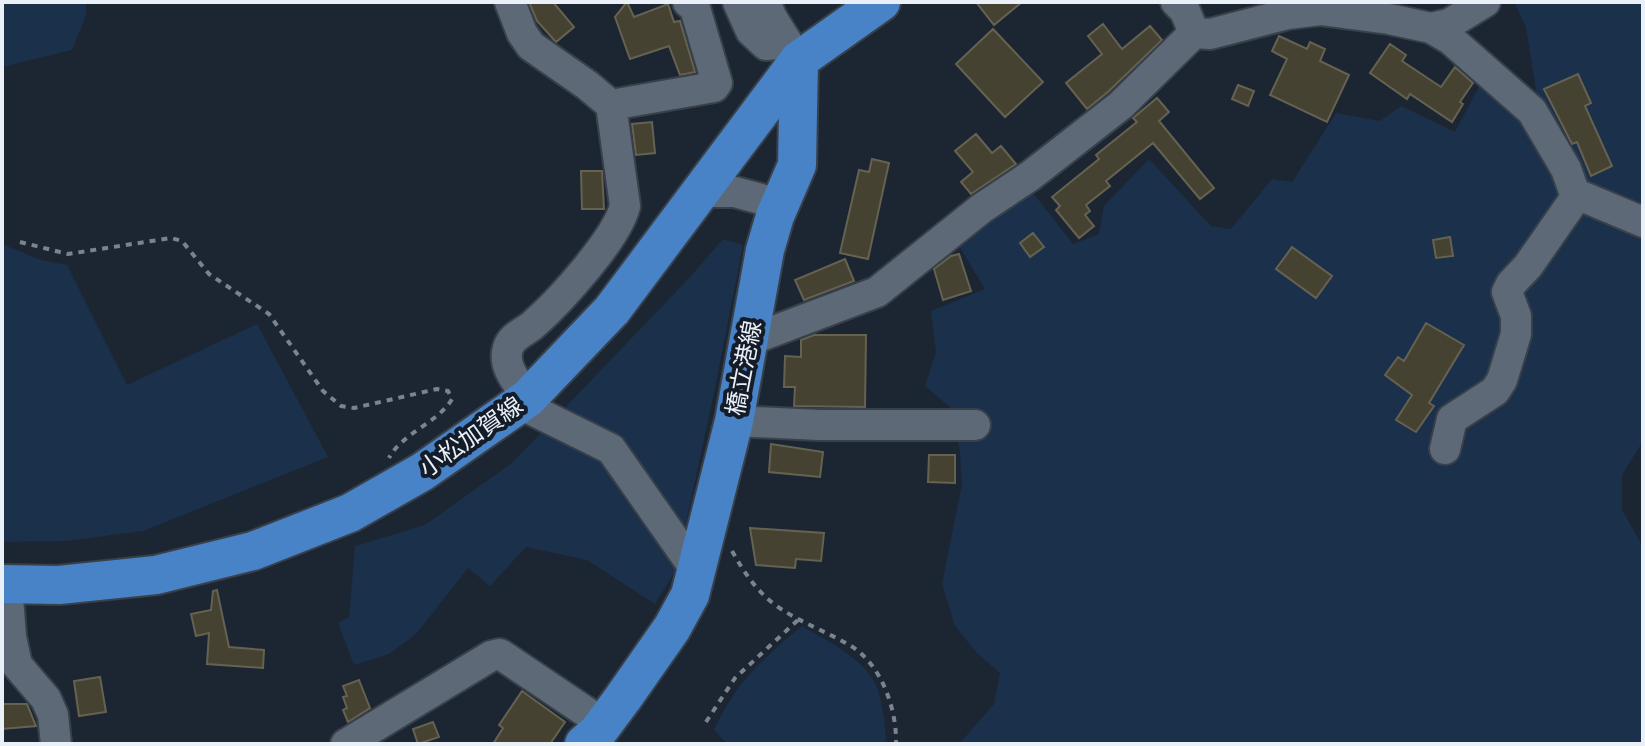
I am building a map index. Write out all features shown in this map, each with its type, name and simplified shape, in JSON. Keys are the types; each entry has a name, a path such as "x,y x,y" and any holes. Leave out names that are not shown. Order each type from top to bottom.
{"main road":[{"path":"793,51 881,2"},
{"name":"小松加賀線","path":"5,584 59,585 156,575 253,551 350,513 466,443 524,401 612,310 701,192 793,51"},
{"name":"橋立港線","path":"594,734 672,628 690,595 697,572 734,421 765,250 775,216 797,165 793,51"}],"street":[{"path":"510,2 522,33 531,46 611,105 625,206 622,218 567,292 534,324 512,339 507,350 508,364 524,401 611,449 697,572"},
{"path":"611,105 714,87 717,83 695,8 688,2"},
{"path":"738,2 751,31 766,45 793,51"},
{"path":"765,2 793,51"},
{"path":"1431,28 1449,24 1485,2"},
{"path":"750,340 877,292 982,208 1030,176 1121,105 1187,12 1210,34 1288,14 1320,10 1389,19 1431,28 1450,39 1532,111 1566,169 1576,197 1507,292 1516,316 1516,334 1502,380 1487,398 1452,419 1445,449"},
{"path":"701,192 735,192 768,201 775,216"},
{"path":"1574,193 1643,222"},
{"path":"734,421 819,425 975,425"},
{"path":"5,584 17,665 46,699 53,715 56,744"},
{"path":"346,744 491,656 500,654 594,734"}],"path":[{"path":"20,242 68,254 171,238 182,241 209,274 269,314 323,391 341,406 354,408 437,389 448,391 452,399 448,406 389,455 388,464 402,483"},
{"path":"709,525 731,548 745,575 761,593 799,619 853,647 885,684 896,728 896,744"},
{"path":"706,722 735,678 799,619"}],"shaded area":[{"path":"2,2 86,2 86,15 72,50 2,67"},
{"path":"1514,2 1643,2 1643,208 1582,181 1540,115 1526,27"},
{"path":"1480,85 1521,120 1579,206 1643,239 1643,441 1622,475 1622,510 1643,547 1643,744 959,744 994,704 1000,673 977,653 955,626 942,584 962,484 960,451 951,408 925,386 936,352 931,311 985,289 955,239 1029,188 1073,244 1099,234 1104,206 1149,159 1211,226 1231,229 1272,179 1292,182 1336,113 1380,121 1401,106 1455,132"},
{"path":"723,239 743,245 676,570 655,604 587,560 526,547 490,586 468,568 416,634 389,654 354,665 338,623 349,617 355,546 425,525 512,463"},
{"path":"2,244 41,260 67,265 127,385 257,324 328,457 143,531 66,541 2,542"},
{"path":"802,626 842,650 869,674 880,696 886,744 727,744 714,730 751,672"}],"building":[{"path":"529,2 553,2 574,27 556,42 537,21"},
{"path":"627,2 634,17 668,4 674,22 680,21 695,72 680,75 669,46 630,59 615,17"},
{"path":"976,2 1022,2 994,25"},
{"path":"1103,24 1122,49 1150,26 1162,40 1087,109 1066,83 1102,54 1088,36"},
{"path":"993,29 1043,82 1005,117 956,64"},
{"path":"1279,36 1307,49 1310,42 1325,49 1320,61 1349,75 1327,122 1270,95 1287,59 1272,51"},
{"path":"1390,44 1406,55 1402,61 1441,87 1455,67 1473,83 1460,102 1463,104 1452,122 1410,94 1407,99 1370,73"},
{"path":"1578,74 1591,103 1585,106 1612,166 1591,176 1577,142 1572,144 1544,89"},
{"path":"1238,85 1254,91 1248,106 1232,99"},
{"path":"1157,98 1169,112 1159,121 1214,188 1200,199 1153,143 1106,181 1110,186 1086,205 1090,211 1085,215 1094,226 1079,238 1056,210 1060,206 1052,197 1099,159 1096,155 1137,122 1133,118"},
{"path":"652,122 655,153 636,155 632,124"},
{"path":"976,134 992,153 1001,146 1016,164 971,194 961,182 973,172 955,151"},
{"path":"872,159 889,163 868,259 840,253 859,170 869,172"},
{"path":"581,171 602,171 604,209 582,209"},
{"path":"1033,233 1044,247 1030,257 1020,243"},
{"path":"1450,237 1453,256 1436,258 1433,240"},
{"path":"1292,247 1332,276 1316,298 1276,269"},
{"path":"959,254 971,291 943,300 934,269 951,256"},
{"path":"845,259 854,281 804,300 795,280"},
{"path":"1426,323 1464,345 1429,403 1434,406 1416,432 1396,420 1412,395 1385,375 1398,357 1404,361"},
{"path":"814,335 866,335 865,407 794,406 795,387 784,387 785,356 801,357 801,340"},
{"path":"771,444 823,452 820,477 769,472"},
{"path":"929,455 955,455 955,483 928,482"},
{"path":"750,528 824,533 821,561 796,559 795,568 756,565"},
{"path":"217,590 229,647 264,650 263,668 207,664 209,633 196,636 191,614 211,610 213,591"},
{"path":"100,677 106,712 79,716 74,681"},
{"path":"359,680 370,708 348,722 343,710 347,708 343,697 347,696 343,686"},
{"path":"522,691 565,722 550,744 493,744 503,728 499,725"},
{"path":"2,704 27,704 36,726 2,729"},
{"path":"433,722 439,737 418,744 413,729"}]}
